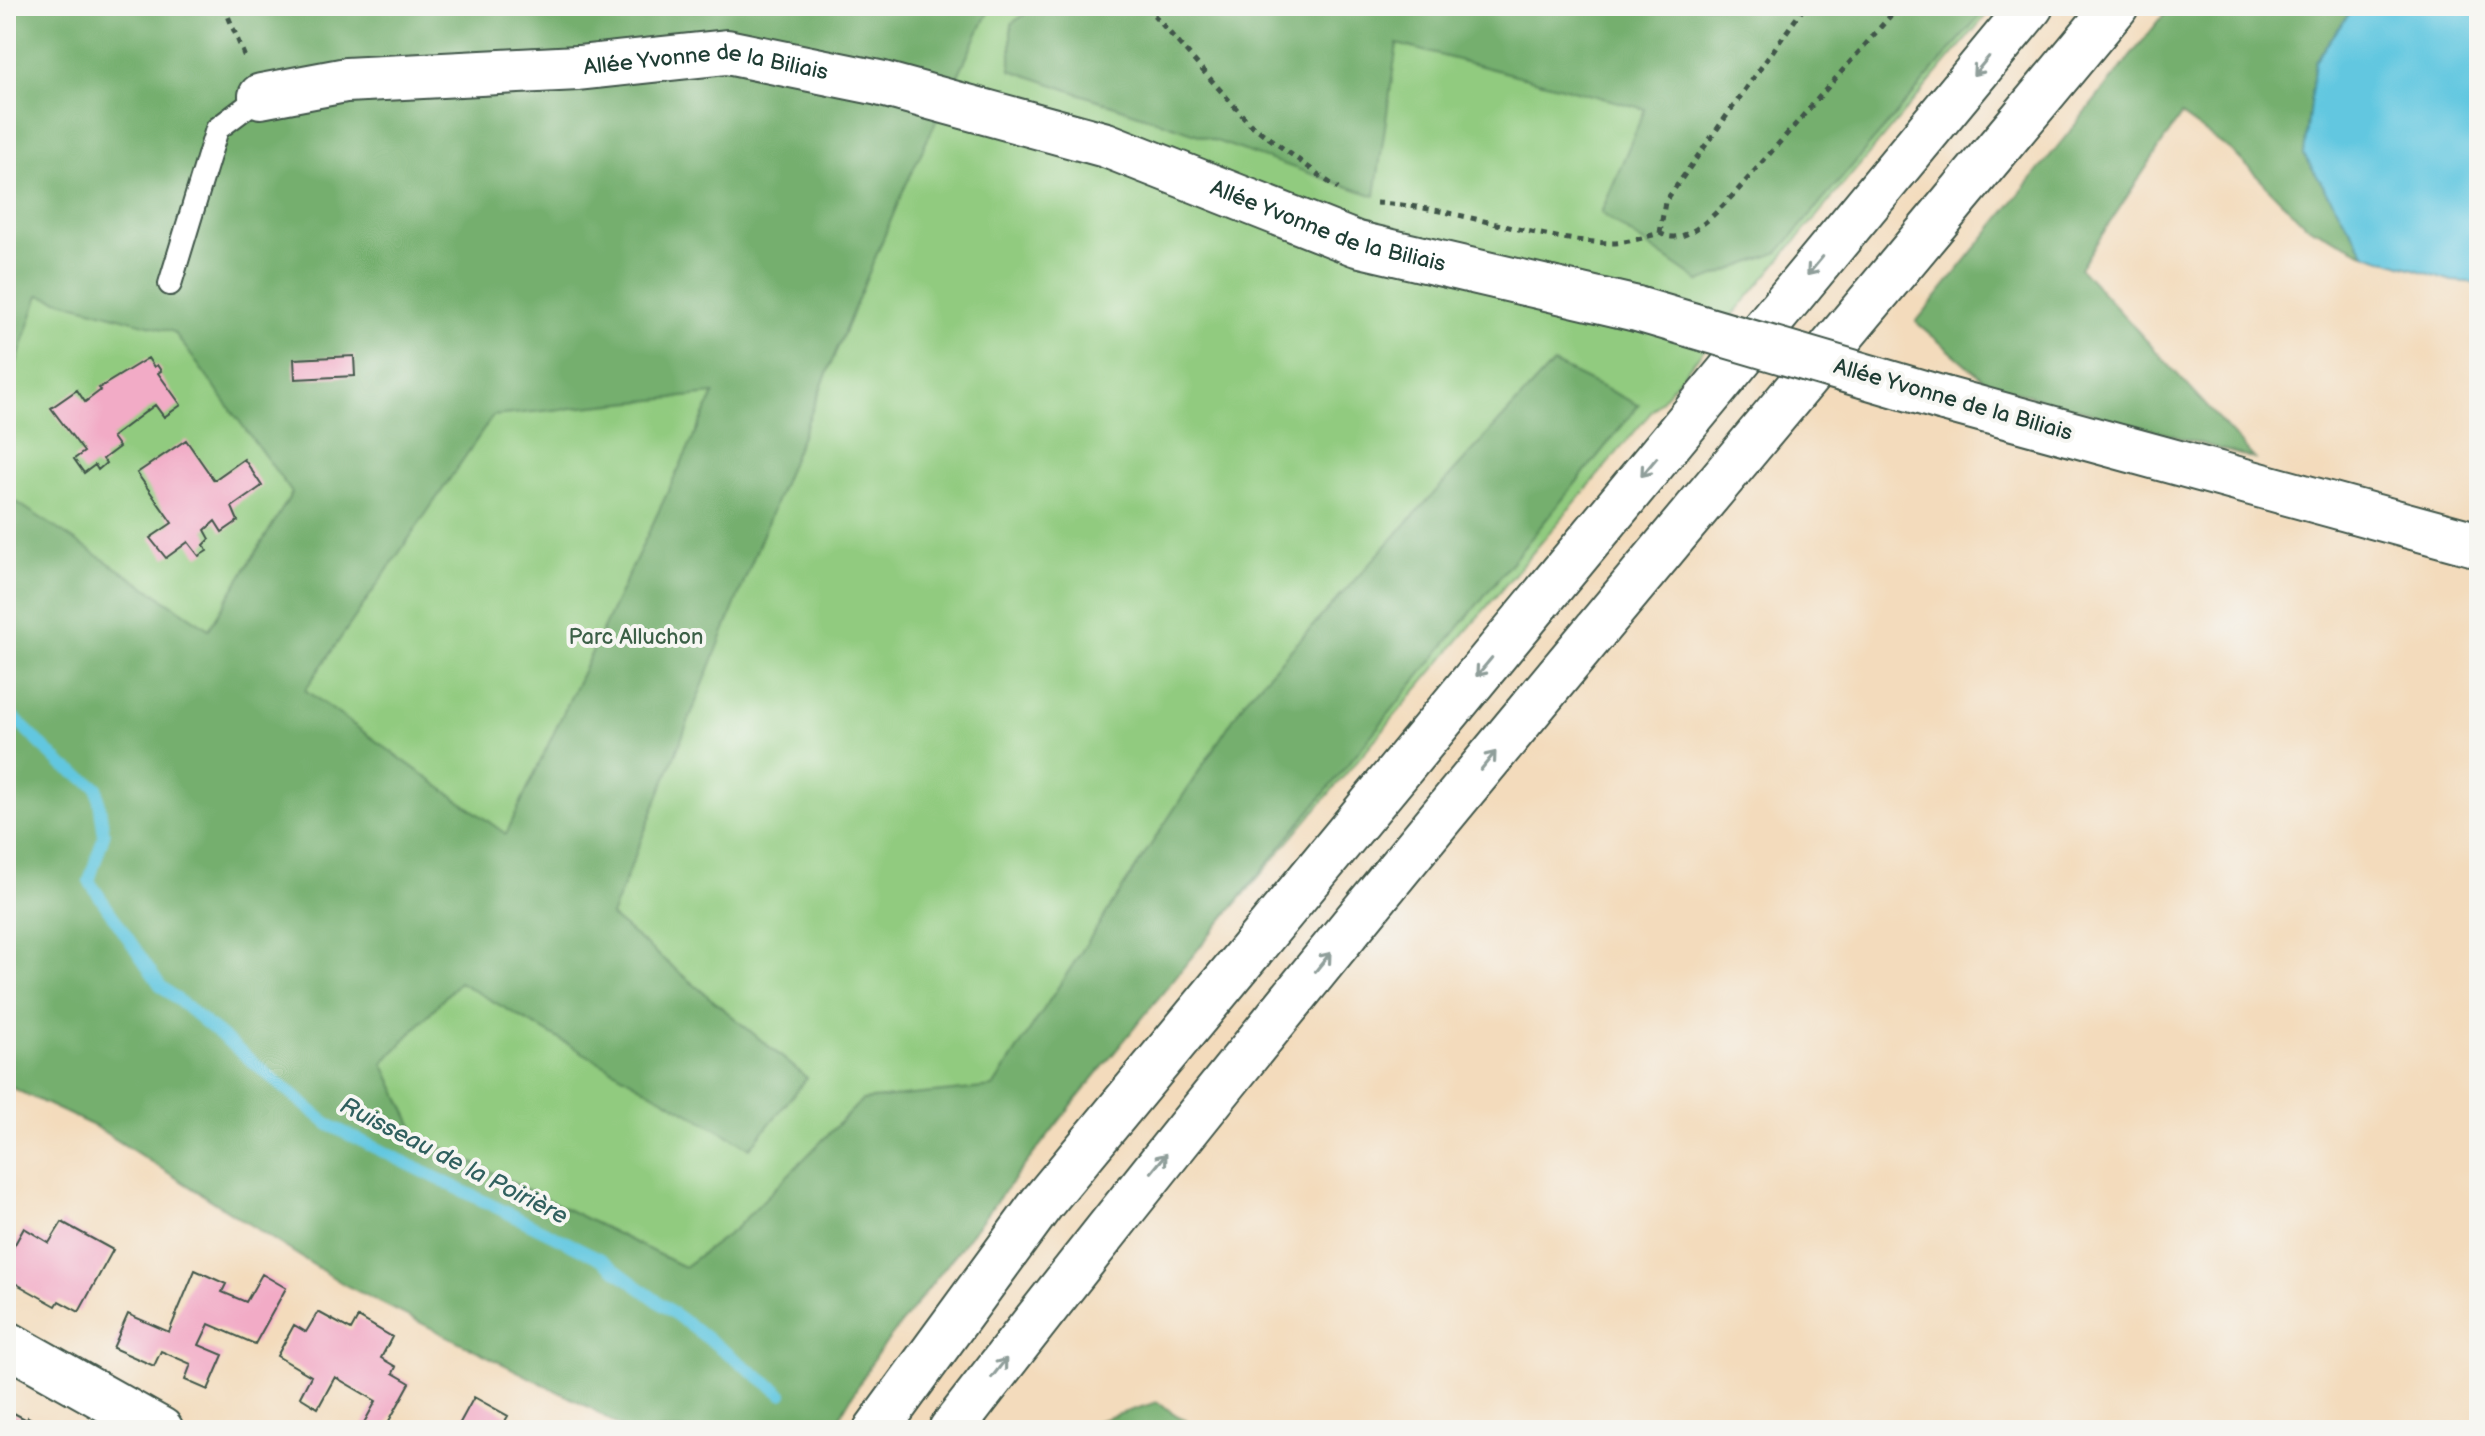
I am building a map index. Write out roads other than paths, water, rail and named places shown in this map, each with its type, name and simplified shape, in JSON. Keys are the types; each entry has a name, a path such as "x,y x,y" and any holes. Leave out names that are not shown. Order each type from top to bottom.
{"main road":[{"path":"876,1430 1042,1203 2031,6"},
{"path":"951,1430 1111,1222 1524,716 2116,6"},
{"name":"Allée Yvonne de la Biliais","path":"261,96 346,80 578,68 727,52 879,83 1106,145 1357,244 1637,309 1944,399 2479,545"},
{"path":"6,1343 161,1430"}],"lane":[{"path":"170,284 217,129 261,96"}],"water":[{"path":"2355,6 2479,6 2479,283 2452,281 2366,254 2304,155 2315,61"}],"waterway":[{"name":"Ruisseau de la Poirière","path":"6,710 62,765 97,787 104,835 89,881 160,985 329,1125 601,1259 782,1394"}],"park label":[{"name":"Parc Alluchon","path":"636,637"}]}
